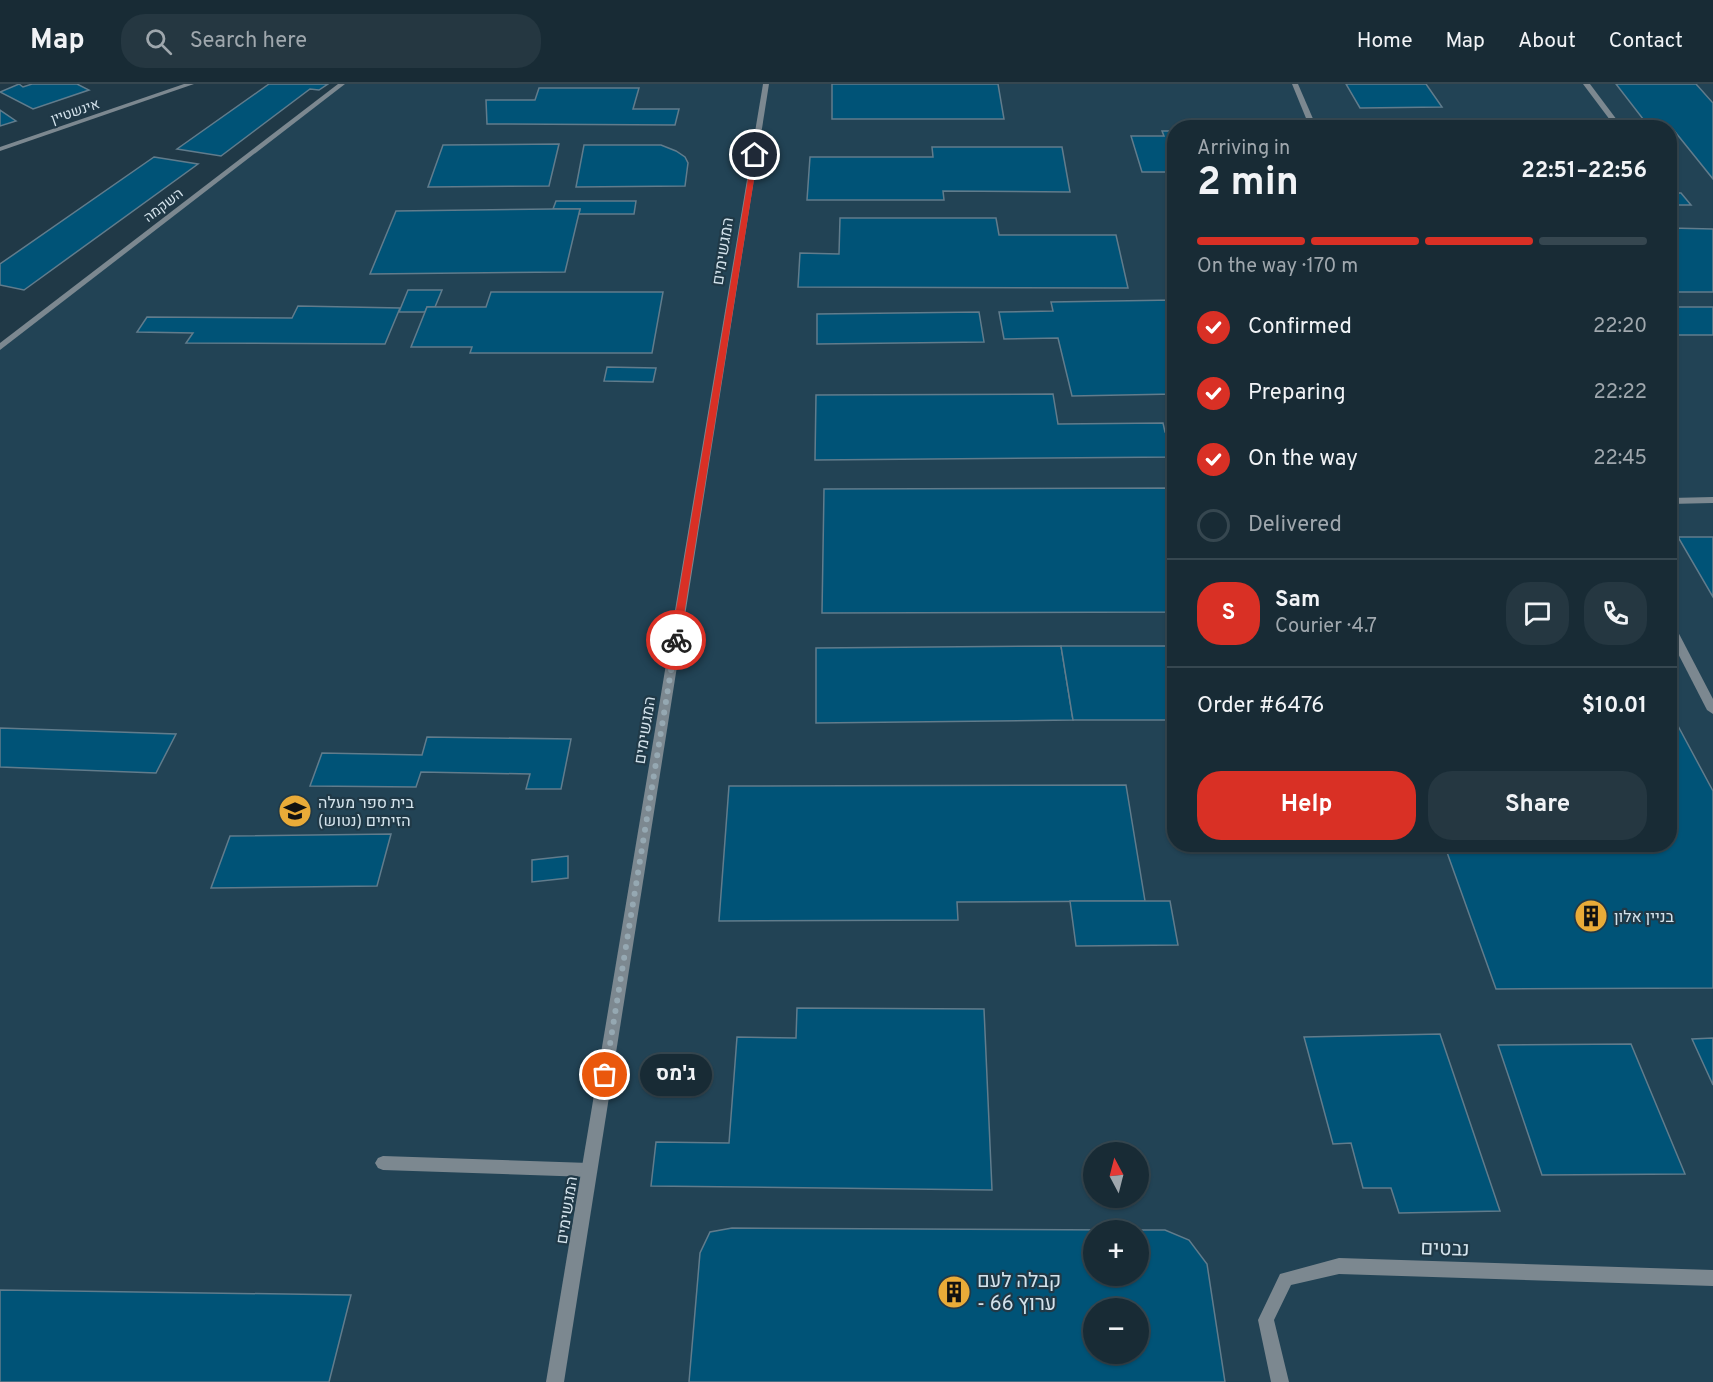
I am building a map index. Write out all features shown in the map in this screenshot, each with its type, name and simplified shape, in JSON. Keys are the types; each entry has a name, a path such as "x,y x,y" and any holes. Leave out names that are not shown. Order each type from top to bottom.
{"street":[{"name":"אינשטיין","path":"0,149 191,84"},
{"name":"השקמה","path":"0,347 342,84"},
{"name":"המגשימים","path":"555,1382 766,84"},
{"path":"1295,84 1311,120"},
{"path":"1586,84 1614,120"},
{"path":"1677,501 1713,500"},
{"path":"1677,641 1713,710"},
{"path":"383,1163 589,1170"},
{"name":"נבטים","path":"1280,1382 1266,1320 1286,1279 1339,1266 1713,1278"}],"shaded area":[{"path":"342,84 1713,84 1713,1382 0,1382 0,347"}],"building":[{"path":"19,84 23,87 32,84 77,84 89,90 33,109 0,92"},
{"path":"269,84 328,84 319,90 310,89 221,156 177,149"},
{"path":"832,84 998,84 1004,119 832,119"},
{"path":"1346,84 1426,84 1442,107 1360,108"},
{"path":"1616,84 1696,84 1713,103 1713,179 1677,134 1677,120 1644,120"},
{"path":"539,88 639,88 633,109 679,109 675,125 487,124 486,100 535,100"},
{"path":"0,110 16,121 0,126"},
{"path":"1367,119 1446,120 1367,120"},
{"path":"1162,131 1167,131 1167,172 1142,172 1131,136 1164,136"},
{"path":"559,144 549,186 428,187 443,145"},
{"path":"584,145 661,145 676,151 685,157 688,163 685,186 576,187"},
{"path":"932,147 1062,147 1070,192 943,191 944,200 807,200 810,157 933,157"},
{"path":"154,157 198,164 24,290 0,285 0,264"},
{"path":"1677,193 1681,193 1691,205 1677,205"},
{"path":"556,201 636,201 634,214 579,214 580,209 553,209"},
{"path":"580,209 565,272 370,274 396,211"},
{"path":"840,218 996,218 999,235 1116,235 1128,288 798,287 800,253 839,254"},
{"path":"1677,228 1713,229 1713,292 1677,292"},
{"path":"408,290 442,290 435,307 427,307 425,312 399,312"},
{"path":"491,292 663,292 652,353 470,353 472,347 411,347 427,307 486,307"},
{"path":"1167,300 1167,394 1072,396 1058,338 1004,339 999,312 1053,311 1051,302"},
{"path":"298,306 400,308 385,344 186,343 193,333 137,332 147,317 292,318"},
{"path":"1677,307 1713,307 1713,335 1677,335"},
{"path":"979,312 984,342 817,344 817,314"},
{"path":"607,367 656,368 653,382 604,381"},
{"path":"1053,394 1058,424 1163,423 1165,432 1167,432 1167,457 815,460 816,395"},
{"path":"1167,488 1167,612 822,613 824,489"},
{"path":"1678,537 1713,537 1713,597"},
{"path":"1061,646 1073,720 816,723 816,648"},
{"path":"1061,646 1167,646 1167,720 1073,720"},
{"name":"בניין אלון","path":"1677,724 1713,791 1713,988 1496,989 1447,852 1677,852"},
{"path":"0,728 176,734 156,773 0,767"},
{"path":"427,737 571,739 561,789 526,789 530,774 421,772 416,787 310,786 322,753 422,755"},
{"path":"1126,785 1145,901 957,902 958,920 719,921 729,786"},
{"path":"391,834 377,886 211,888 230,836"},
{"path":"568,856 568,878 532,882 532,860"},
{"path":"1070,901 1170,901 1178,945 1076,946"},
{"path":"797,1008 984,1009 992,1190 651,1186 656,1142 729,1143 737,1037 796,1038"},
{"path":"1440,1034 1500,1211 1399,1213 1391,1188 1363,1188 1351,1143 1333,1144 1304,1037"},
{"path":"1713,1038 1713,1085 1692,1039"},
{"path":"1631,1044 1685,1174 1542,1175 1498,1045"},
{"name":"קבלה לעם - ערוץ 66","path":"732,1228 1083,1230 1083,1286 1149,1286 1149,1230 1165,1230 1189,1240 1207,1264 1225,1382 689,1382 700,1253 710,1232"},
{"path":"0,1290 351,1295 329,1382 0,1382"}],"way so far":[{"path":"605,1075 676,640"}],"place":[{"name":"בית ספר מעלה הזיתים (נטוש)","path":"295,811"},
{"name":"בניין אלון","path":"1591,916"},
{"name":"ג'מס","path":"605,1075"},
{"name":"קבלה לעם - ערוץ 66","path":"954,1292"}],"route":[{"path":"676,640 755,155"}]}
